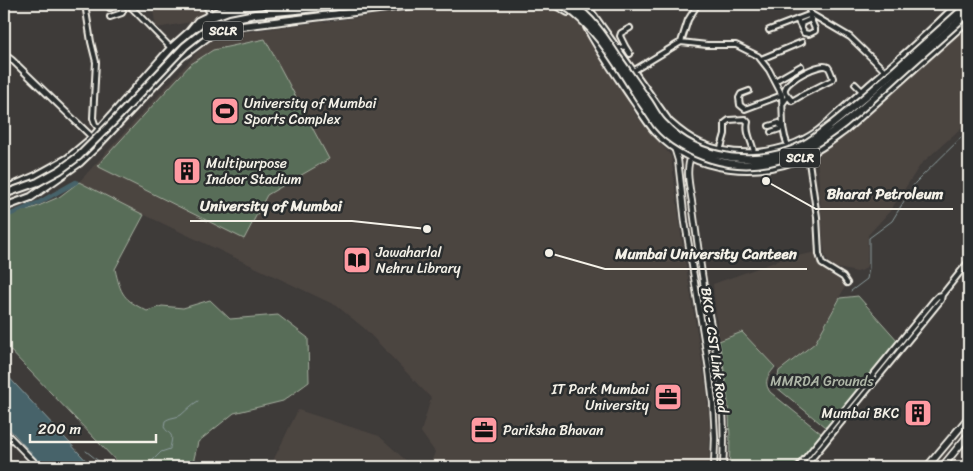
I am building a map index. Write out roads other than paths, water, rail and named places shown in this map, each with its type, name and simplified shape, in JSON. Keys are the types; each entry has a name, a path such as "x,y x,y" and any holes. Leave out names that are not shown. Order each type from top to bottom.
{"highway":[{"name":"SCLR","path":"4,189 38,176 66,159 92,138 198,21 219,11 265,4"},
{"path":"189,32 223,16 246,11 306,4"},
{"path":"4,194 38,182 60,170 79,156 185,46 209,27 230,19 255,14 357,4 356,12"},
{"name":"SCLR","path":"4,207 31,197 72,168 99,144 181,57 210,36 242,26 419,4"},
{"path":"554,4 565,10 591,33"},
{"path":"562,4 586,22 664,132 684,147 702,156 724,162 756,164 787,158 808,148 852,117 969,12"},
{"name":"SCLR","path":"574,4 619,78 656,132 674,147 691,157 703,162 735,168 770,167 808,155 844,131 969,18"},
{"path":"574,4 604,37 662,122 675,134 687,143 724,157 756,158 786,152 806,144 818,136 847,113 969,4"},
{"name":"SCLR","path":"587,7 670,122 683,134 700,144 720,150 754,153 788,147 818,132 932,31 958,4"},
{"path":"834,138 834,135 969,18"},
{"path":"768,152 770,167"}],"main road":[{"path":"927,467 969,417"},
{"path":"942,467 969,434"}],"street":[{"path":"85,4 96,62 93,118 94,124 100,130"},
{"path":"110,17 122,14 123,11 119,4"},
{"path":"128,4 172,48"},
{"path":"587,7 597,4"},
{"path":"681,42 688,20 696,7 695,4"},
{"path":"797,19 804,33 815,31 806,4"},
{"path":"206,5 211,15"},
{"path":"769,30 810,16 850,37 886,72"},
{"path":"800,26 810,16"},
{"path":"630,28 621,33 620,36 630,54"},
{"path":"619,78 681,42 707,45 736,45 758,56 775,81 782,95 782,127 788,147"},
{"path":"760,59 802,42"},
{"path":"617,50 625,46"},
{"path":"4,54 99,144"},
{"path":"775,81 801,66"},
{"path":"817,67 828,67 833,78 832,80 792,101 788,96 784,91 791,81 817,67"},
{"path":"856,84 863,92"},
{"path":"749,91 741,94 738,98 740,105 745,109 782,95"},
{"path":"783,103 788,96"},
{"path":"720,150 725,134 725,123 729,120 745,119 748,122 747,133 754,153"},
{"path":"769,126 779,123 782,127"},
{"path":"771,132 782,127"},
{"name":"BKC - CST Link Road","path":"674,147 678,160 685,222 709,369 714,419 714,465"},
{"path":"808,155 822,264 844,277 847,282"},
{"name":"BKC - CST Link Road","path":"691,157 688,170 694,221 719,368 723,418 723,465"},
{"path":"685,222 694,221"},
{"path":"804,467 938,304 942,295 969,261"},
{"path":"694,281 703,279"},
{"path":"798,467 938,296 942,295"},
{"path":"714,419 723,418"},
{"path":"4,431 39,467"},
{"path":"714,465 723,465"}],"water":[{"path":"4,372 92,467 44,467 4,423"}],"waterway":[{"path":"851,291 867,279 869,238 892,221 915,183 969,130"},
{"path":"4,217 40,202 76,182"},
{"path":"142,467 150,463 161,452 170,449 172,437 164,427 165,421 181,415 198,401"},
{"path":"86,451 106,467"}],"place":[{"name":"University of Mumbai Sports Complex","path":"225,111"},
{"name":"Multipurpose Indoor Stadium","path":"187,171"},
{"name":"Bharat Petroleum","path":"766,181"},
{"name":"University of Mumbai","path":"427,229"},
{"name":"Mumbai University Canteen","path":"549,253"},
{"name":"Jawaharlal Nehru Library","path":"357,260"},
{"name":"IT Park Mumbai University","path":"668,397"},
{"name":"Mumbai BKC","path":"918,413"},
{"name":"Pariksha Bhavan","path":"484,430"}],"park label":[{"name":"MMRDA Grounds","path":"822,381"}]}
